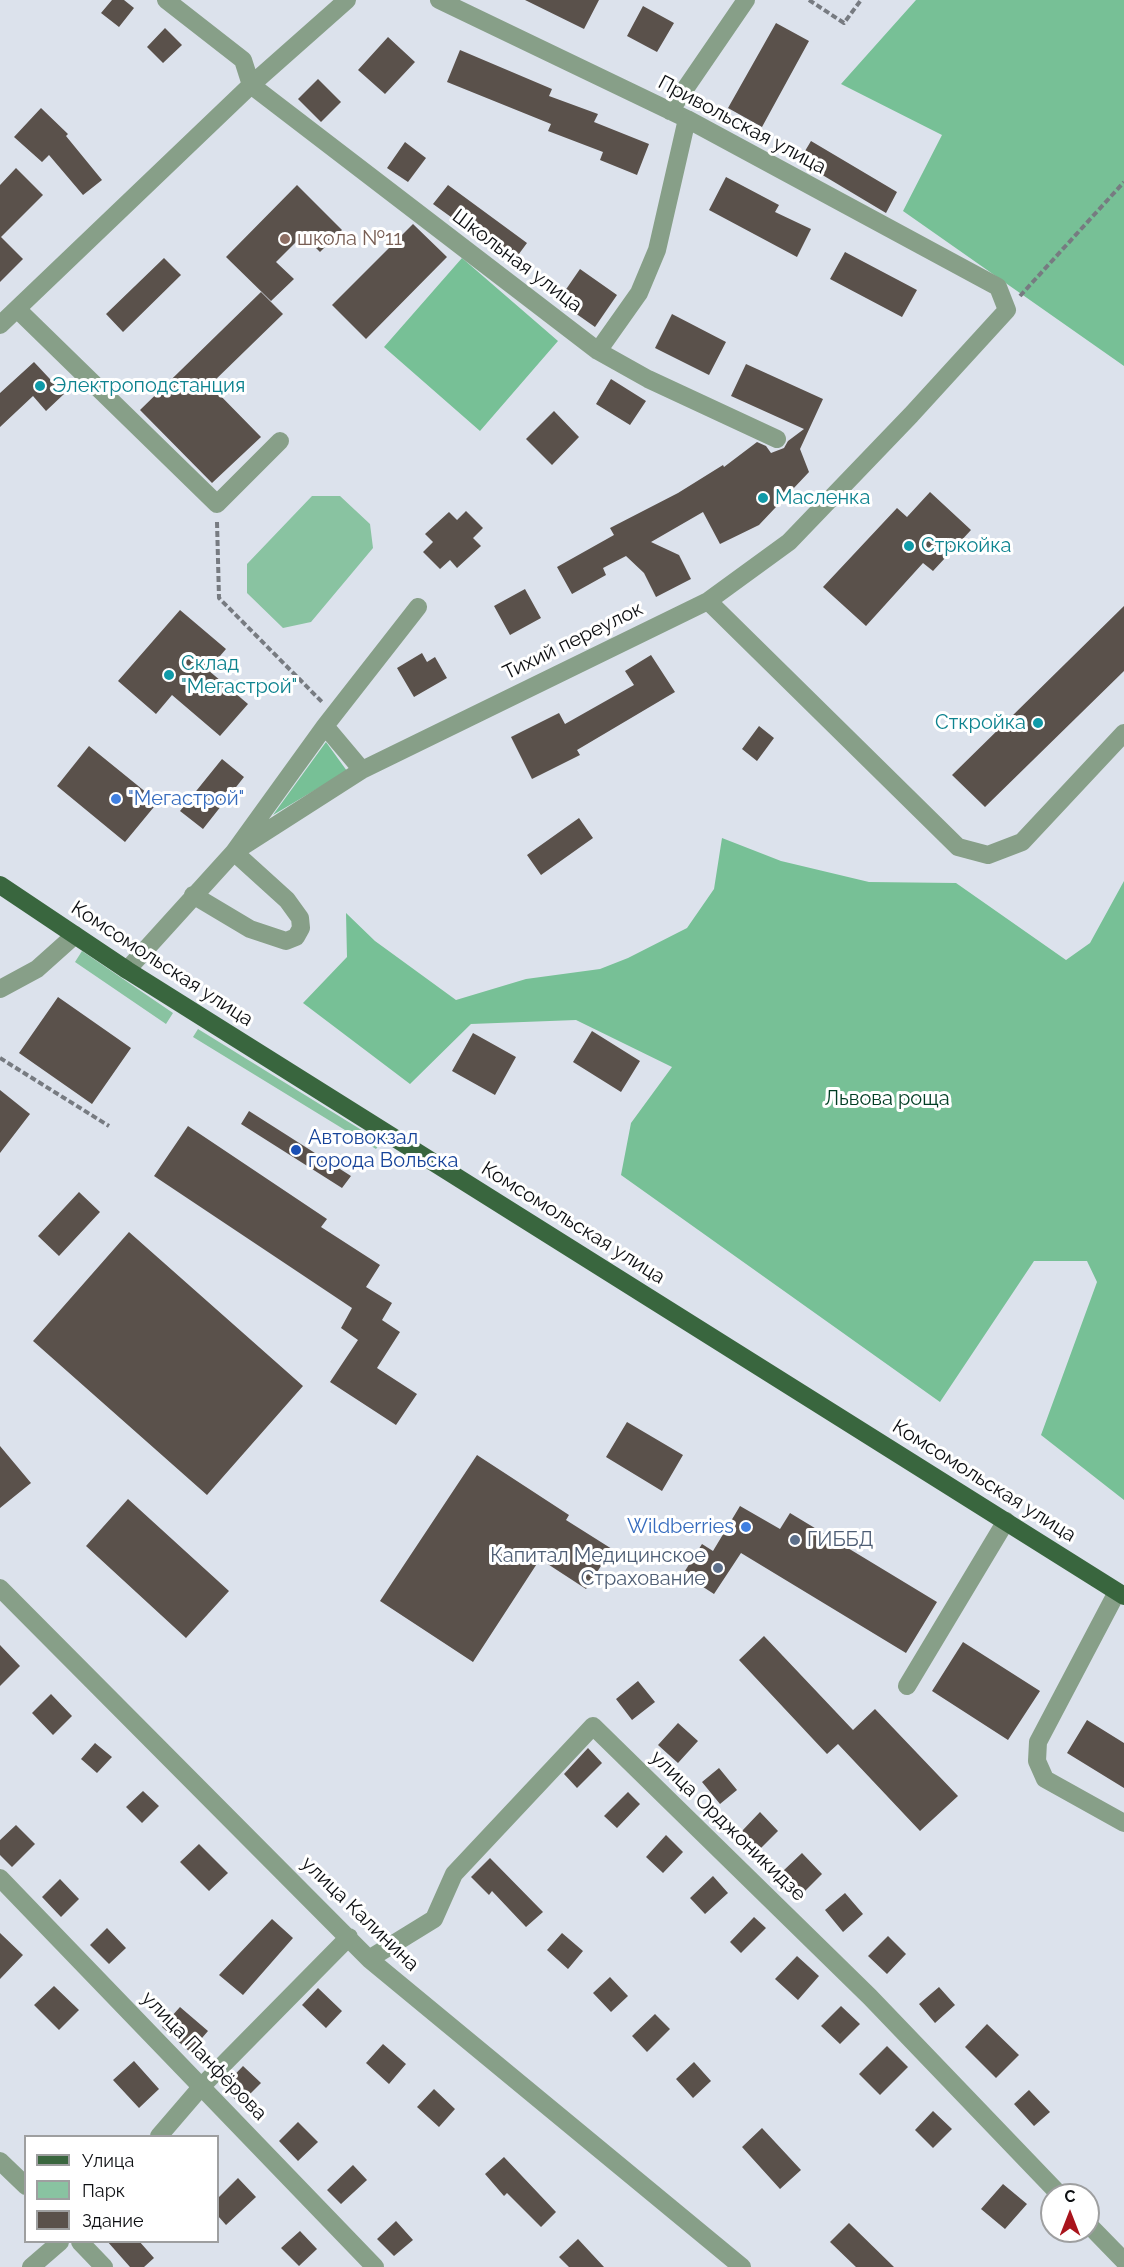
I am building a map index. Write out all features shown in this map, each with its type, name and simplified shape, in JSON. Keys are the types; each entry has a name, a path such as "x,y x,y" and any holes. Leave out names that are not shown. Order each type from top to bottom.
{"main road":[{"name":"Комсомольская улица","path":"0,885 127,970 1121,1594"}],"street":[{"path":"166,0 243,60 251,85"},
{"path":"0,325 251,85 347,0"},
{"path":"670,111 746,0"},
{"name":"Привольская улица","path":"443,1 687,119 998,287 1007,310"},
{"name":"Школьная улица","path":"251,85 598,351 648,379 777,439"},
{"path":"598,351 639,293 657,250 687,119"},
{"path":"17,309 217,504 280,441"},
{"name":"Тихий переулок","path":"127,970 193,894 234,852 362,770 708,601 789,542 911,415 1007,310"},
{"path":"708,601 958,847 988,855 1022,842 1124,733"},
{"path":"193,894 250,929 286,941 296,937 301,928 300,918 287,900 234,852 329,720 418,607"},
{"path":"329,720 362,770"},
{"path":"0,989 37,969 75,935"},
{"path":"907,1686 1006,1521"},
{"name":"улица Калинина","path":"0,1588 369,1959 742,2267"},
{"path":"1121,1594 1038,1742 1037,1761 1045,1779 1124,1823"},
{"name":"улица Орджоникидзе","path":"369,1959 434,1919 454,1874 593,1726 870,1997 1048,2183"},
{"name":"улица Панфёрова","path":"0,1878 375,2267"},
{"path":"160,2135 202,2086 349,1937"},
{"path":"0,2161 24,2184"},
{"path":"1100,2237 1121,2261"},
{"path":"32,2267 58,2243"},
{"path":"82,2243 104,2267"}],"path":[{"path":"809,0 844,23 861,0"},
{"path":"1007,310 1124,182"},
{"path":"217,504 219,598 329,720"},
{"path":"0,1058 110,1126"}],"green space":[{"path":"916,0 1124,0 1124,366 903,211 942,135 841,84"},
{"path":"462,258 558,341 480,431 384,347"},
{"path":"312,496 340,496 370,524 373,548 311,622 283,628 247,593 247,564"},
{"path":"326,742 347,771 273,815"},
{"name":"Львова роща","path":"722,838 781,861 869,882 956,883 1066,960 1090,943 1124,881 1124,1500 1041,1435 1097,1282 1087,1261 1034,1261 940,1402 621,1175 631,1123 672,1067 576,1020 471,1024 410,1084 303,1003 347,957 346,913 375,941 456,1000 526,979 600,969 628,958 687,928 714,889"},
{"path":"82,951 173,1013 166,1024 75,962"},
{"path":"198,1029 381,1142 376,1149 193,1037"}],"building":[{"path":"112,0 124,0 134,8 119,27 101,13"},
{"path":"525,0 599,0 584,29"},
{"path":"643,6 674,23 657,52 627,36"},
{"path":"776,23 809,41 762,127 728,108"},
{"path":"165,28 182,45 163,63 147,47"},
{"path":"388,37 415,62 385,94 358,70"},
{"path":"460,50 552,89 549,96 598,114 594,122 649,144 637,175 600,160 603,152 548,131 551,124 447,82"},
{"path":"318,79 341,102 321,122 298,99"},
{"path":"41,108 68,134 66,136 102,180 83,195 49,155 42,162 14,137"},
{"path":"811,141 897,192 886,213 799,161"},
{"path":"405,142 426,158 408,182 387,168"},
{"path":"16,168 43,195 1,237 23,259 0,282 0,185"},
{"path":"726,177 779,205 775,212 811,229 797,257 709,210"},
{"path":"297,185 342,230 320,252 303,235 276,262 294,279 271,301 226,257"},
{"path":"448,185 527,243 513,262 433,204"},
{"path":"413,224 447,257 366,339 332,305"},
{"path":"845,252 917,290 902,317 830,279"},
{"path":"164,258 181,275 123,332 106,314"},
{"path":"580,269 617,295 595,327 558,301"},
{"path":"261,292 283,314 210,385 261,437 212,483 140,410"},
{"path":"672,314 726,342 709,375 655,348"},
{"path":"34,362 64,394 46,411 33,396 0,427 0,393"},
{"path":"746,364 823,399 800,449 809,472 759,525 720,544 703,512 651,542 679,555 691,579 656,597 644,573 626,556 603,568 606,575 572,594 557,567 614,535 610,528 678,493 723,465 724,467 757,442 766,446 771,453 784,448 788,441 804,429 731,396"},
{"path":"611,379 646,401 630,425 596,404"},
{"path":"554,411 579,437 552,465 526,439"},
{"name":"Стркойка","path":"930,492 971,530 933,571 923,563 866,626 823,587 897,508 907,517"},
{"path":"466,511 483,528 473,538 481,546 457,568 450,560 440,569 423,552 433,542 425,534 449,512 457,520"},
{"path":"525,589 541,618 510,635 494,606"},
{"name":"Сткройка","path":"1124,606 1124,671 985,807 952,775"},
{"name":"Склад \"Мегастрой\"","path":"180,610 226,649 208,670 248,704 220,736 172,695 156,714 118,681"},
{"path":"422,653 427,662 435,657 447,678 414,697 397,668"},
{"path":"651,655 675,692 577,750 580,755 532,779 511,737 559,713 565,724 634,685 625,671"},
{"path":"759,726 774,738 757,761 742,749"},
{"path":"89,746 158,802 125,842 57,786"},
{"path":"222,759 244,777 203,829 180,811"},
{"path":"579,818 593,838 541,875 527,855"},
{"path":"58,997 131,1048 92,1104 19,1053"},
{"path":"592,1031 640,1061 621,1092 573,1062"},
{"path":"473,1033 516,1057 495,1095 452,1071"},
{"path":"0,1090 30,1114 0,1153"},
{"name":"Автовокзал города Вольска","path":"249,1111 351,1176 342,1188 241,1124"},
{"path":"188,1126 327,1219 321,1227 380,1265 366,1287 392,1303 382,1320 400,1332 377,1368 417,1394 396,1425 330,1382 358,1340 341,1328 352,1308 154,1176"},
{"path":"79,1192 100,1212 59,1256 38,1236"},
{"path":"129,1232 303,1386 207,1495 33,1341"},
{"path":"627,1422 683,1455 662,1491 606,1457"},
{"path":"0,1446 31,1483 0,1508"},
{"path":"477,1455 569,1515 566,1520 612,1549 586,1589 540,1559 473,1662 380,1601"},
{"path":"128,1499 229,1591 186,1638 86,1546"},
{"path":"740,1506 780,1529 790,1513 937,1602 906,1653 741,1553 714,1594 683,1574 702,1544 713,1551"},
{"path":"764,1636 853,1730 875,1709 958,1796 920,1831 838,1744 827,1754 739,1660"},
{"path":"963,1642 1040,1691 1008,1740 932,1691"},
{"path":"0,1645 20,1666 0,1686"},
{"path":"638,1681 655,1702 632,1720 616,1699"},
{"path":"51,1694 72,1716 53,1735 32,1713"},
{"path":"1087,1720 1124,1743 1124,1788 1067,1753"},
{"path":"678,1723 698,1741 678,1763 658,1745"},
{"path":"95,1743 112,1757 97,1773 81,1759"},
{"path":"588,1748 602,1763 577,1788 564,1774"},
{"path":"719,1768 737,1790 720,1804 702,1782"},
{"path":"143,1791 159,1806 142,1823 126,1807"},
{"path":"628,1792 640,1804 617,1828 604,1816"},
{"path":"760,1812 778,1831 760,1849 742,1831"},
{"path":"16,1825 35,1844 12,1867 0,1855 0,1840"},
{"path":"666,1835 683,1852 663,1873 646,1857"},
{"path":"199,1844 228,1873 209,1891 180,1862"},
{"path":"802,1853 822,1874 804,1892 783,1871"},
{"path":"490,1858 543,1912 526,1927 492,1891 489,1895 471,1877"},
{"path":"713,1876 728,1893 705,1914 690,1898"},
{"path":"60,1879 79,1899 61,1917 42,1897"},
{"path":"845,1893 863,1914 843,1932 825,1910"},
{"path":"754,1917 766,1928 741,1953 730,1942"},
{"path":"272,1919 293,1938 243,1995 219,1975"},
{"path":"107,1928 126,1948 109,1964 90,1945"},
{"path":"0,1933 23,1955 0,1979"},
{"path":"562,1933 583,1951 568,1969 547,1950"},
{"path":"888,1936 906,1954 887,1974 868,1956"},
{"path":"797,1956 819,1976 798,2000 775,1979"},
{"path":"610,1977 628,1996 611,2012 593,1993"},
{"path":"54,1986 79,2010 59,2030 34,2005"},
{"path":"939,1987 955,2005 935,2023 919,2004"},
{"path":"318,1988 342,2011 326,2028 302,2005"},
{"path":"841,2006 860,2024 840,2044 821,2026"},
{"path":"180,2007 208,2031 190,2052 162,2027"},
{"path":"655,2014 670,2029 647,2052 632,2036"},
{"path":"987,2024 1019,2055 996,2078 965,2047"},
{"path":"383,2044 406,2064 389,2084 366,2063"},
{"path":"887,2046 908,2067 880,2095 859,2074"},
{"path":"134,2061 159,2089 139,2108 113,2080"},
{"path":"694,2062 711,2081 693,2098 676,2079"},
{"path":"243,2066 261,2083 240,2104 223,2087"},
{"path":"434,2089 455,2109 439,2127 417,2107"},
{"path":"1029,2090 1050,2112 1034,2126 1014,2104"},
{"path":"933,2111 952,2129 933,2148 915,2130"},
{"path":"298,2122 318,2142 298,2161 279,2141"},
{"path":"762,2128 801,2170 780,2189 742,2147"},
{"path":"504,2157 556,2212 541,2227 507,2193 504,2196 485,2174"},
{"path":"353,2165 367,2180 341,2204 327,2190"},
{"path":"238,2178 256,2197 226,2225 219,2217 219,2197"},
{"path":"1003,2184 1027,2204 1005,2229 981,2209"},
{"path":"396,2221 413,2240 394,2256 377,2239"},
{"path":"849,2223 894,2267 856,2267 830,2242"},
{"path":"300,2231 317,2249 299,2266 281,2248"},
{"path":"578,2239 604,2267 569,2267 559,2257"},
{"path":"109,2243 141,2243 154,2258 144,2267 130,2267"}],"place":[{"name":"школа №11","path":"285,239"},
{"name":"Электроподстанция","path":"40,386"},
{"name":"Масленка","path":"763,498"},
{"name":"Стркойка","path":"909,546"},
{"name":"Склад \"Мегастрой\"","path":"169,675"},
{"name":"Сткройка","path":"1038,723"},
{"name":"\"Мегастрой\"","path":"116,799"},
{"name":"Автовокзал города Вольска","path":"296,1150"},
{"name":"Wildberries","path":"746,1527"},
{"name":"ГИББД","path":"795,1540"},
{"name":"Капитал Медицинское Страхование","path":"718,1568"}]}
